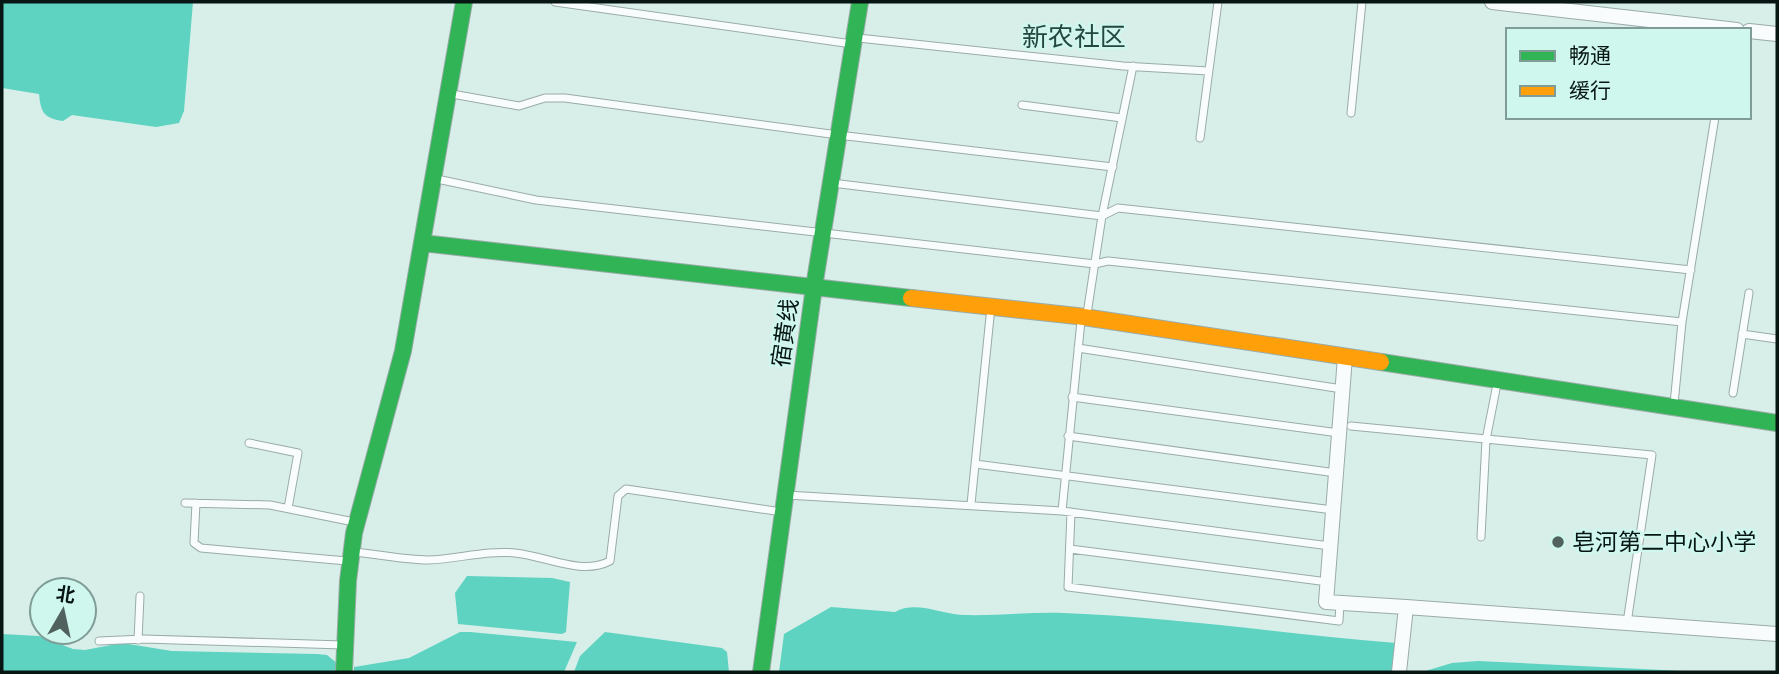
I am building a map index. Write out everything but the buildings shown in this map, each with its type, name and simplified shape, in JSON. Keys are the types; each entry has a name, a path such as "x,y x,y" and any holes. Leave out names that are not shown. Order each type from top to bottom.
{"street":[{"path":"344,672 351,556 392,403 464,2"},
{"name":"宿黄线","path":"761,672 814,287 860,2"},
{"path":"1492,2 1720,28"},
{"path":"1751,31 1777,34"},
{"path":"422,243 1084,317 1777,423"},
{"path":"1345,357 1342,389 1345,430 1336,473 1326,602 1777,634"},
{"path":"1399,672 1406,607"}],"lane":[{"path":"555,2 853,41 1208,71"},
{"path":"1199,138 1218,2"},
{"path":"1351,113 1362,2"},
{"path":"1062,511 1078,348 1133,66"},
{"path":"448,93 519,106 545,98 565,98 838,135 1113,167"},
{"path":"1022,105 1122,118"},
{"path":"1673,407 1682,322 1715,119"},
{"path":"433,179 536,200 823,233 1095,264 1108,261 1682,322"},
{"path":"831,183 1102,216 1118,208 1691,270"},
{"path":"1733,393 1749,293"},
{"path":"971,504 991,306"},
{"path":"1742,334 1777,339"},
{"path":"1078,348 1342,389"},
{"path":"1481,537 1486,440 1498,380"},
{"path":"1072,397 1345,430 1652,455 1627,622"},
{"path":"1068,436 1336,473"},
{"path":"248,443 298,453 288,508"},
{"path":"975,464 1333,510"},
{"path":"196,503 194,543 201,548 426,560 491,552 516,552 583,567 601,566 610,561 618,496 626,489 783,512"},
{"path":"786,495 1062,511 1330,546"},
{"path":"185,503 270,505 358,522"},
{"path":"1071,512 1068,587 1339,621 1340,603"},
{"path":"1070,549 1328,582"},
{"path":"138,640 140,596"},
{"path":"99,641 345,646"}],"shaded area":[{"path":"2,2 193,2 184,111 179,123 156,127 72,115 63,121 56,120 44,113 39,94 2,88"},
{"path":"467,576 552,578 570,582 566,632 562,634 458,624 455,593"},
{"path":"831,607 895,612 920,607 963,615 1105,615 1396,643 1393,672 779,672 784,634"},
{"path":"460,632 577,642 564,672 354,672 354,667 409,658"},
{"path":"605,632 722,648 727,652 729,672 574,672 580,656"},
{"path":"2,634 28,635 28,646 65,646 85,650 122,643 172,651 317,654 327,655 338,664 338,672 2,672"},
{"path":"1478,661 1704,672 1422,672 1452,663"}],"traffic: fast":[{"path":"344,672 348,581 354,533 403,351 464,2"},
{"path":"761,672 814,287 860,2"},
{"path":"422,243 911,298"},
{"path":"1381,362 1777,423"}],"traffic: slow":[{"path":"911,298 1077,316 1381,362"}],"place":[{"name":"皂河第二中心小学","path":"1558,542"}],"district":[{"name":"新农社区","path":"1074,37"}]}
